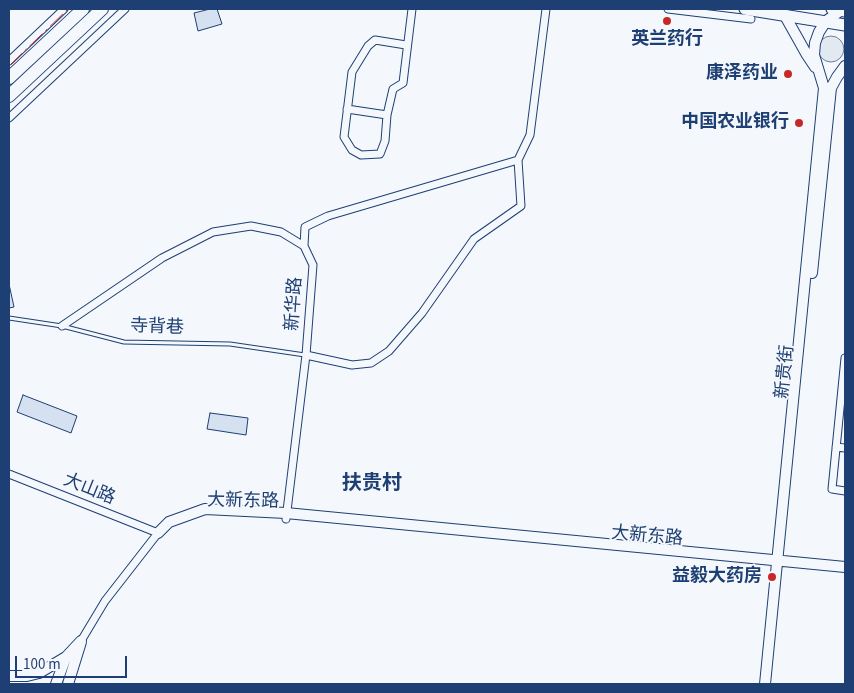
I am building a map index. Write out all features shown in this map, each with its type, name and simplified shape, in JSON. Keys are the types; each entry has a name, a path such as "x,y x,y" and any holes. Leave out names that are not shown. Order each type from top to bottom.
{"highway":[{"path":"9,78 83,9"},
{"path":"9,96 102,9"}],"main road":[{"path":"748,14 784,14 845,25"}],"street":[{"path":"9,61 64,9"},
{"path":"9,118 125,9"},
{"path":"406,44 376,40 368,46 352,72 344,137 352,150 361,155 380,154 393,89 403,83 406,44 412,9"},
{"path":"306,355 352,365 371,363 389,351 422,313 474,239 521,206 518,160 530,135 546,9"},
{"path":"668,9 748,14"},
{"path":"826,22 841,10"},
{"path":"784,14 806,55 820,74"},
{"name":"新贵街","path":"771,684 780,563 824,88 814,55 815,43 819,32 826,22"},
{"name":"新贵街","path":"765,684 780,563 831,88 845,66"},
{"path":"347,109 388,116"},
{"path":"62,326 162,258 213,232 250,226 281,232 304,246 305,227 328,216 518,160"},
{"name":"新华路","path":"286,516 306,355 313,264 304,246"},
{"path":"845,358 843,401 832,489 845,491"},
{"path":"836,448 845,448"},
{"name":"大山路","path":"9,474 158,534"},
{"name":"大新东路","path":"158,534 205,515 286,516 780,563"},
{"path":"9,678 40,673 66,657 81,641 105,601 158,534"},
{"path":"780,563 845,567"},
{"path":"780,563 845,573"},
{"path":"68,684 73,673 81,641"},
{"path":"56,684 66,657"},
{"path":"73,673 78,684"},
{"path":"9,678 20,684"}],"lane":[{"name":"寺背巷","path":"9,318 62,326 124,342 230,344 306,355"}],"shaded area":[{"path":"831,36 840,40 844,49 840,58 831,62 822,58 818,49 822,40"}],"building":[{"path":"217,9 222,24 198,31 194,13"},
{"path":"9,284 14,307 9,308"},
{"path":"23,395 77,416 71,433 17,412"},
{"path":"210,413 248,418 246,435 207,429"}],"power":[{"path":"9,66 68,9"}],"place":[{"name":"英兰药行","path":"667,21"},
{"name":"康泽药业","path":"788,74"},
{"name":"中国农业银行","path":"799,123"},
{"name":"益毅大药房","path":"772,577"}],"district":[{"name":"扶贵村","path":"372,485"}]}
